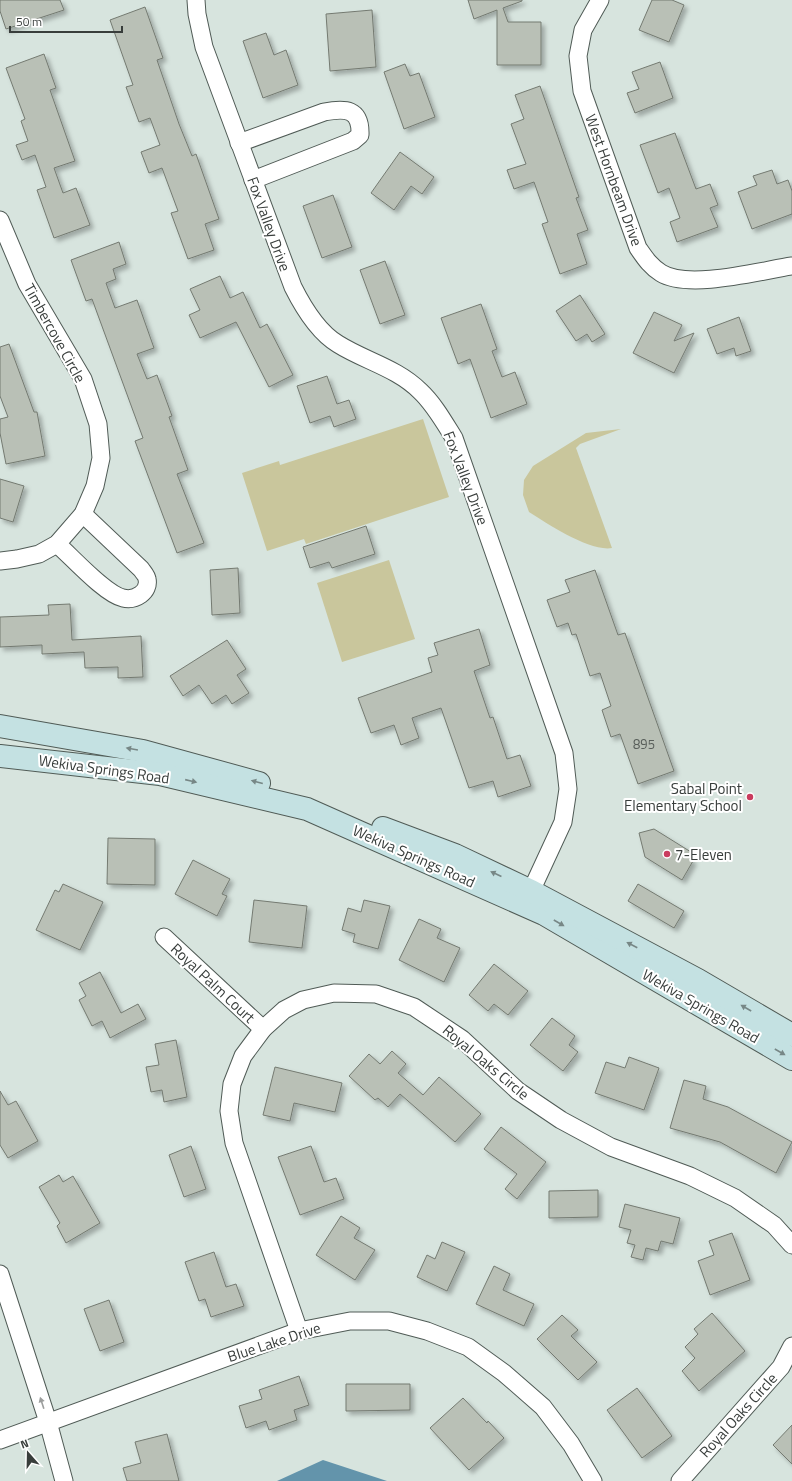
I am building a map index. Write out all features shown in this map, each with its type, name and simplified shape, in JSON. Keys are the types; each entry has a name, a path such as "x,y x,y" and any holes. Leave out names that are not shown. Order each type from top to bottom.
{"main road":[{"name":"Wekiva Springs Road","path":"0,726 143,751 281,789 455,855 528,898 544,914 792,1059"},
{"name":"Wekiva Springs Road","path":"0,756 160,774 307,809 528,898 698,980 792,1035"}],"street":[{"name":"Fox Valley Drive","path":"196,0 197,14 204,47 293,288 307,315 337,344 387,367 420,390 438,412 454,438 564,753 568,789 563,822 528,898"},
{"name":"West Hornbeam Drive","path":"600,0 583,30 578,56 582,91 638,248 649,264 662,274 680,280 707,279 792,266"},
{"path":"239,143 324,112 339,109 350,111 357,117 360,124 360,135 353,141 253,180"},
{"name":"Timbercove Circle","path":"0,220 27,284 83,379 98,424 101,458 95,486 83,514 57,544 39,554 0,561"},
{"path":"57,544 107,590 123,598 134,598 143,594 148,586 147,578 141,569 83,514"},
{"name":"Royal Palm Court","path":"164,936 263,1029"},
{"name":"Royal Oaks Circle","path":"299,1331 234,1143 229,1112 232,1084 243,1056 263,1029 284,1010 303,1000 334,993 376,994 414,1007 462,1039 518,1091 561,1120 611,1146 690,1176 735,1198 774,1225 792,1245"},
{"path":"0,1274 48,1422 64,1481"},
{"name":"Blue Lake Drive","path":"0,1440 299,1331 350,1321 389,1320 427,1331 468,1348 504,1373 543,1407 571,1444 594,1481"},
{"name":"Royal Oaks Circle","path":"680,1481 781,1367 792,1346"}],"shaded area":[{"path":"423,419 449,497 306,544 304,539 267,551 242,473 279,461 280,465"},
{"path":"621,429 580,444 576,448 612,548 592,546 581,542 529,512 523,495 524,480 533,466 586,433"},
{"path":"389,560 415,639 342,662 317,583"}],"water":[{"path":"323,1460 387,1481 277,1481"}],"building":[{"path":"0,0 60,0 64,10 6,29 0,11"},
{"path":"468,0 522,0 503,8 508,22 541,22 541,65 497,65 497,10 474,19"},
{"path":"652,0 672,0 684,5 669,42 639,30"},
{"path":"145,7 163,58 157,60 179,124 192,156 196,154 219,219 205,224 214,250 188,259 171,213 178,211 162,168 149,173 141,152 160,145 150,118 139,122 126,87 133,85 110,20"},
{"path":"372,10 376,67 330,71 326,14"},
{"path":"266,33 274,55 286,50 298,85 263,98 243,41"},
{"path":"44,54 56,88 50,90 75,161 54,168 63,193 76,188 90,225 54,238 37,190 46,187 35,155 22,160 16,145 28,141 21,121 25,119 6,68"},
{"path":"660,62 673,98 635,113 627,93 639,89 632,72"},
{"path":"405,64 410,76 419,73 435,117 404,129 384,72"},
{"path":"540,86 579,197 576,198 588,230 577,234 587,264 560,274 542,224 548,222 534,182 514,189 507,170 526,164 511,124 524,119 515,95"},
{"path":"675,133 696,189 710,184 718,205 710,208 718,227 677,242 670,222 680,218 669,188 658,193 640,145"},
{"path":"400,152 434,177 422,194 411,186 394,210 371,193"},
{"path":"772,170 777,184 788,180 792,191 792,214 752,229 738,192 757,185 753,176"},
{"path":"333,195 352,247 322,258 303,206"},
{"path":"119,242 126,264 113,269 116,279 106,283 115,308 137,300 154,348 137,354 147,379 157,375 172,416 169,417 188,470 177,474 204,543 177,553 135,441 143,438 92,299 86,301 71,260"},
{"path":"385,261 405,315 380,324 360,270"},
{"path":"220,276 230,298 243,292 260,328 267,324 293,375 269,387 236,322 200,338 189,315 200,310 190,289"},
{"path":"580,295 605,334 592,342 587,334 576,341 556,311"},
{"path":"481,304 497,349 492,351 502,377 515,372 527,404 491,418 470,359 458,364 441,318"},
{"path":"654,312 682,325 674,341 694,333 674,373 633,353"},
{"path":"739,317 751,351 736,356 734,348 717,354 707,329"},
{"path":"9,344 34,412 37,412 45,456 6,464 0,433 0,419 8,417 0,396 0,347"},
{"path":"327,376 337,404 349,400 356,419 334,427 330,416 310,423 297,386"},
{"path":"0,479 24,486 13,522 0,518"},
{"path":"366,526 375,554 332,568 329,562 310,568 303,547"},
{"path":"238,568 240,613 212,615 210,570"},
{"path":"595,570 618,635 625,633 674,771 638,784 620,734 611,737 602,710 611,706 600,673 590,676 576,634 572,635 568,623 557,627 547,600 570,592 565,580"},
{"path":"70,604 72,640 141,636 143,677 118,678 118,667 85,668 84,652 42,654 42,645 0,647 0,617 49,615 48,605"},
{"path":"479,629 490,665 474,671 490,718 493,717 507,759 520,755 531,786 498,797 493,781 469,788 441,708 412,718 419,738 401,745 394,725 371,733 358,698 432,672 428,658 438,655 434,643"},
{"path":"227,640 246,669 237,675 249,693 232,704 226,695 212,704 199,685 183,696 170,676"},
{"name":"7-Eleven","path":"654,829 691,852 688,857 693,861 682,880 645,857 639,833"},
{"path":"108,838 155,839 155,885 107,884"},
{"path":"193,860 230,879 222,894 227,896 217,916 175,894"},
{"path":"63,884 103,902 80,950 36,930 55,890 59,892"},
{"name":"7-Eleven","path":"638,884 684,911 674,928 628,901"},
{"path":"254,900 307,906 302,948 249,942"},
{"path":"364,900 390,906 378,949 353,942 355,934 342,930 348,908 361,912"},
{"path":"419,919 441,929 437,938 460,948 444,982 399,960"},
{"path":"494,964 528,991 508,1015 494,1004 488,1011 469,995"},
{"path":"100,972 121,1013 138,1004 146,1019 110,1038 102,1021 92,1026 79,1000 86,996 79,983"},
{"path":"552,1018 575,1036 569,1045 578,1052 563,1071 530,1045"},
{"path":"176,1040 187,1097 164,1102 162,1090 151,1092 146,1067 159,1065 155,1044"},
{"path":"392,1051 406,1064 398,1073 423,1095 439,1077 481,1114 455,1142 400,1094 388,1107 378,1098 375,1100 349,1076 369,1054 380,1064"},
{"path":"629,1057 659,1068 644,1110 595,1093 606,1062 625,1068"},
{"path":"275,1067 342,1083 335,1112 294,1103 290,1121 263,1115"},
{"path":"684,1080 706,1086 703,1099 728,1107 792,1142 776,1173 720,1142 670,1128"},
{"path":"0,1091 8,1105 16,1101 38,1141 8,1158 0,1145"},
{"path":"501,1127 546,1162 517,1199 505,1189 517,1174 484,1149"},
{"path":"191,1146 206,1189 184,1197 169,1155"},
{"path":"311,1146 324,1182 336,1178 344,1199 300,1215 278,1157"},
{"path":"59,1175 63,1182 73,1176 100,1223 66,1243 57,1226 60,1223 39,1187"},
{"path":"598,1190 598,1217 549,1218 549,1191"},
{"path":"625,1204 680,1218 673,1244 661,1241 658,1251 646,1248 643,1260 631,1257 635,1245 627,1243 631,1230 619,1227"},
{"path":"341,1216 360,1228 354,1238 375,1250 355,1280 316,1255"},
{"path":"732,1233 750,1280 710,1295 698,1261 714,1255 709,1241"},
{"path":"442,1242 465,1252 447,1291 417,1277 427,1255 435,1259"},
{"path":"214,1252 226,1287 236,1284 244,1306 211,1317 205,1299 199,1301 185,1262"},
{"path":"494,1266 510,1274 503,1290 534,1304 524,1326 476,1304"},
{"path":"109,1300 124,1342 100,1351 84,1309"},
{"path":"712,1313 745,1351 699,1391 682,1371 695,1358 685,1347 698,1334 694,1329"},
{"path":"562,1315 578,1330 571,1336 597,1362 578,1380 537,1339"},
{"path":"299,1376 309,1405 294,1410 297,1420 269,1430 266,1421 246,1428 239,1406 262,1399 259,1390"},
{"path":"346,1384 410,1384 410,1410 346,1411"},
{"path":"637,1388 672,1436 642,1458 607,1410"},
{"path":"463,1398 504,1438 469,1470 430,1428"},
{"path":"792,1425 792,1464 773,1445"},
{"path":"167,1434 179,1481 127,1481 123,1468 141,1463 135,1442"}],"place":[{"name":"Sabal Point Elementary School","path":"750,797"},
{"name":"7-Eleven","path":"667,854"}]}
